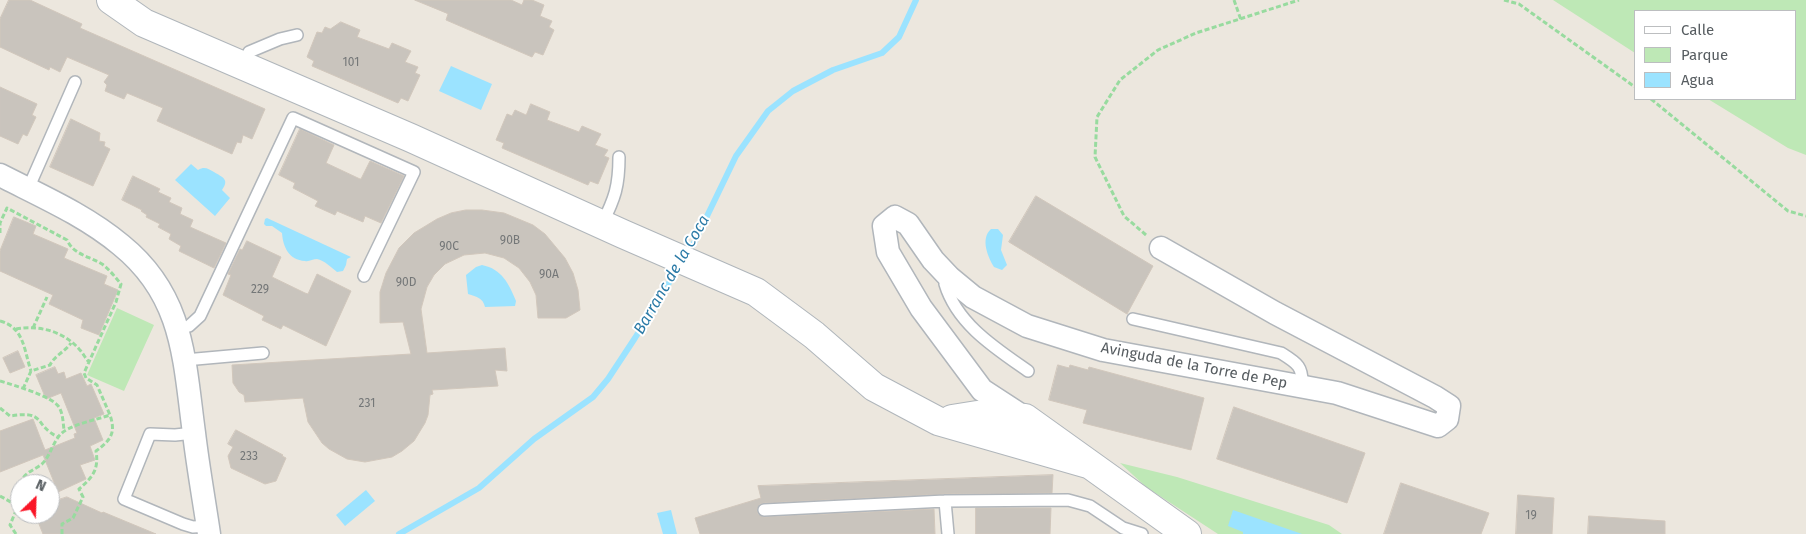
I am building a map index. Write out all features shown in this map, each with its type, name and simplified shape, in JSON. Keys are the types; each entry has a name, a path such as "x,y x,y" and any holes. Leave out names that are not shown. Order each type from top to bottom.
{"main road":[{"path":"111,0 144,23 410,138 756,292 814,335 874,387 938,421 1088,464"},
{"path":"148,0 152,8 236,62"},
{"path":"938,421 977,415 1025,418 1178,532"}],"street":[{"path":"0,175 87,220 122,245 150,273 170,306 178,329 185,360 208,530"},
{"name":"Avinguda de la Torre de Pep","path":"1025,418 982,390 922,308 888,252 884,226 895,217 908,224 933,260 950,278 973,297 1027,326 1103,350 1337,393 1438,426 1447,419 1449,406 1435,397 1275,312 1162,248"}],"lane":[{"path":"236,62 250,52 280,39 297,35"},
{"path":"28,189 75,82"},
{"path":"178,329 189,326 200,316 293,118 414,172 364,276"},
{"path":"612,229 619,175 619,157"},
{"path":"950,278 944,284 955,308 989,344 1028,371"},
{"path":"1133,319 1281,353 1296,362 1302,374 1302,386"},
{"path":"185,360 263,353"},
{"path":"194,433 175,435 150,434 124,498 183,524 208,530"},
{"path":"764,510 945,501 1068,500 1090,506 1123,528 1142,534"},
{"path":"945,501 948,534"}],"path":[{"path":"1234,0 1241,20"},
{"path":"1162,248 1124,216 1099,166 1095,157 1097,117 1120,80 1158,50 1196,33 1299,0"},
{"path":"1504,0 1519,4 1634,86"},
{"path":"1652,100 1788,211 1806,216"},
{"path":"0,233 0,223 8,208 67,240 70,246 78,253 102,264 121,284 116,302 84,372 86,378 97,385 110,415 113,431 108,443 96,451 96,470 91,479 79,489 83,497 73,518 62,524 62,534"},
{"path":"33,328 47,296"},
{"path":"0,321 10,324 16,329 22,341 31,371 22,389"},
{"path":"16,329 33,328 57,332 80,349 89,362"},
{"path":"31,371 50,365 55,356 71,343"},
{"path":"0,380 47,398 57,404 62,412 64,430"},
{"path":"0,408 10,416 30,414 37,417 50,433 58,437"},
{"path":"26,474 42,464 64,430 110,415"}],"green space":[{"path":"1553,0 1806,0 1806,155 1788,148 1710,100 1796,100 1796,10 1634,10 1634,52"},
{"path":"117,308 154,325 124,391 87,375"},
{"path":"1120,463 1177,477 1329,525 1342,534 1218,534 1146,487"}],"water":[{"path":"451,66 492,84 481,110 439,91"},
{"path":"191,164 198,170 205,168 210,170 225,181 222,190 230,198 215,216 175,180"},
{"path":"267,218 351,257 347,259 343,271 337,272 320,260 306,261 295,258 285,248 282,233 272,226 264,224"},
{"path":"991,229 998,229 1003,235 1001,250 1007,265 1002,270 994,267 986,248 986,238"},
{"path":"482,265 495,270 504,278 516,301 515,306 485,307 481,300 468,294 466,275"},
{"path":"366,490 375,501 345,526 336,515"},
{"path":"671,510 677,534 663,534 657,513"},
{"path":"1233,510 1302,534 1243,534 1243,532 1228,526"}],"building":[{"path":"9,0 30,0 82,24 80,28 265,109 252,139 243,135 241,143 237,142 232,154 157,121 163,108 127,93 124,99 105,91 107,85 104,82 109,75 67,57 60,72 50,67 49,70 0,47 0,19"},
{"path":"415,0 511,0 522,5 524,0 532,0 544,5 540,16 552,21 549,27 554,30 543,55 535,52 532,57 446,20 448,14"},
{"path":"341,22 360,30 357,37 389,49 392,43 411,51 405,62 418,67 415,73 420,75 408,101 401,98 398,103 312,66 314,61 307,57 317,32 322,33 325,27 330,29"},
{"path":"0,87 37,104 32,115 36,117 27,136 23,134 18,144 0,136"},
{"path":"531,104 550,112 547,120 579,132 582,126 601,134 595,145 608,150 604,156 609,158 598,184 590,181 588,185 502,148 504,143 496,140 507,114 512,116 515,110 526,115"},
{"path":"71,119 100,133 99,141 105,142 104,146 110,149 93,186 50,167"},
{"path":"300,129 334,145 326,163 360,179 370,161 404,176 381,223 365,216 363,222 337,211 335,215 315,206 318,201 293,188 295,183 279,175"},
{"path":"133,176 160,189 158,192 171,198 169,202 182,208 180,214 193,220 190,227 226,243 214,268 179,251 181,246 169,239 171,234 158,227 160,224 146,217 147,215 142,210 122,200"},
{"path":"1036,196 1153,266 1127,314 1009,242"},
{"path":"466,210 504,213 533,225 545,234 565,258 573,273 578,290 580,310 566,318 538,318 536,295 530,282 519,268 504,258 485,253 464,255 445,264 434,275 427,287 421,309 427,353 505,348 507,371 495,370 498,386 432,390 433,394 430,395 428,415 414,441 392,457 365,462 347,459 322,443 308,422 303,398 245,402 244,395 239,392 233,383 232,365 411,354 403,322 380,323 380,292 386,273 399,248 414,233 437,219 451,213"},
{"path":"14,217 36,226 33,234 68,249 64,258 107,276 104,284 118,290 99,335 81,328 83,320 49,304 53,295 0,271 0,251"},
{"path":"247,241 281,257 272,277 305,293 308,294 317,274 351,291 326,346 283,325 281,329 262,320 264,316 223,295 231,275 228,274 240,249 242,250"},
{"path":"18,351 25,367 10,373 3,358"},
{"path":"1058,365 1069,368 1070,365 1088,370 1089,367 1204,398 1191,450 1083,423 1087,410 1049,400"},
{"path":"55,367 58,374 64,372 66,379 81,373 87,386 91,384 104,414 94,418 103,440 90,446 95,460 80,465 86,479 60,491 60,474 51,474 43,455 0,472 0,431 33,419 45,450 75,438 74,434 77,433 61,393 46,399 36,375"},
{"path":"1234,407 1365,453 1347,503 1217,459"},
{"path":"236,430 286,458 276,481 265,484 231,468 228,456 233,447 228,444"},
{"path":"1053,475 1052,493 945,494 764,503 760,504 757,510 758,514 764,517 934,509 935,534 700,534 695,518 761,498 758,486"},
{"path":"1401,483 1489,513 1481,534 1384,534"},
{"path":"1518,495 1554,498 1552,534 1516,534"},
{"path":"67,497 156,534 43,534 39,524 60,524 60,499"},
{"path":"976,508 1051,508 1050,534 976,534"},
{"path":"1589,516 1665,521 1665,534 1588,534"}],"waterway":[{"name":"Barranc de la Coca","path":"686,255 695,241 736,156 768,111 793,91 833,70 882,53 899,37 916,0"},
{"name":"Barranc de la Coca","path":"399,534 479,488 534,439 593,397 608,379 680,265"}]}
